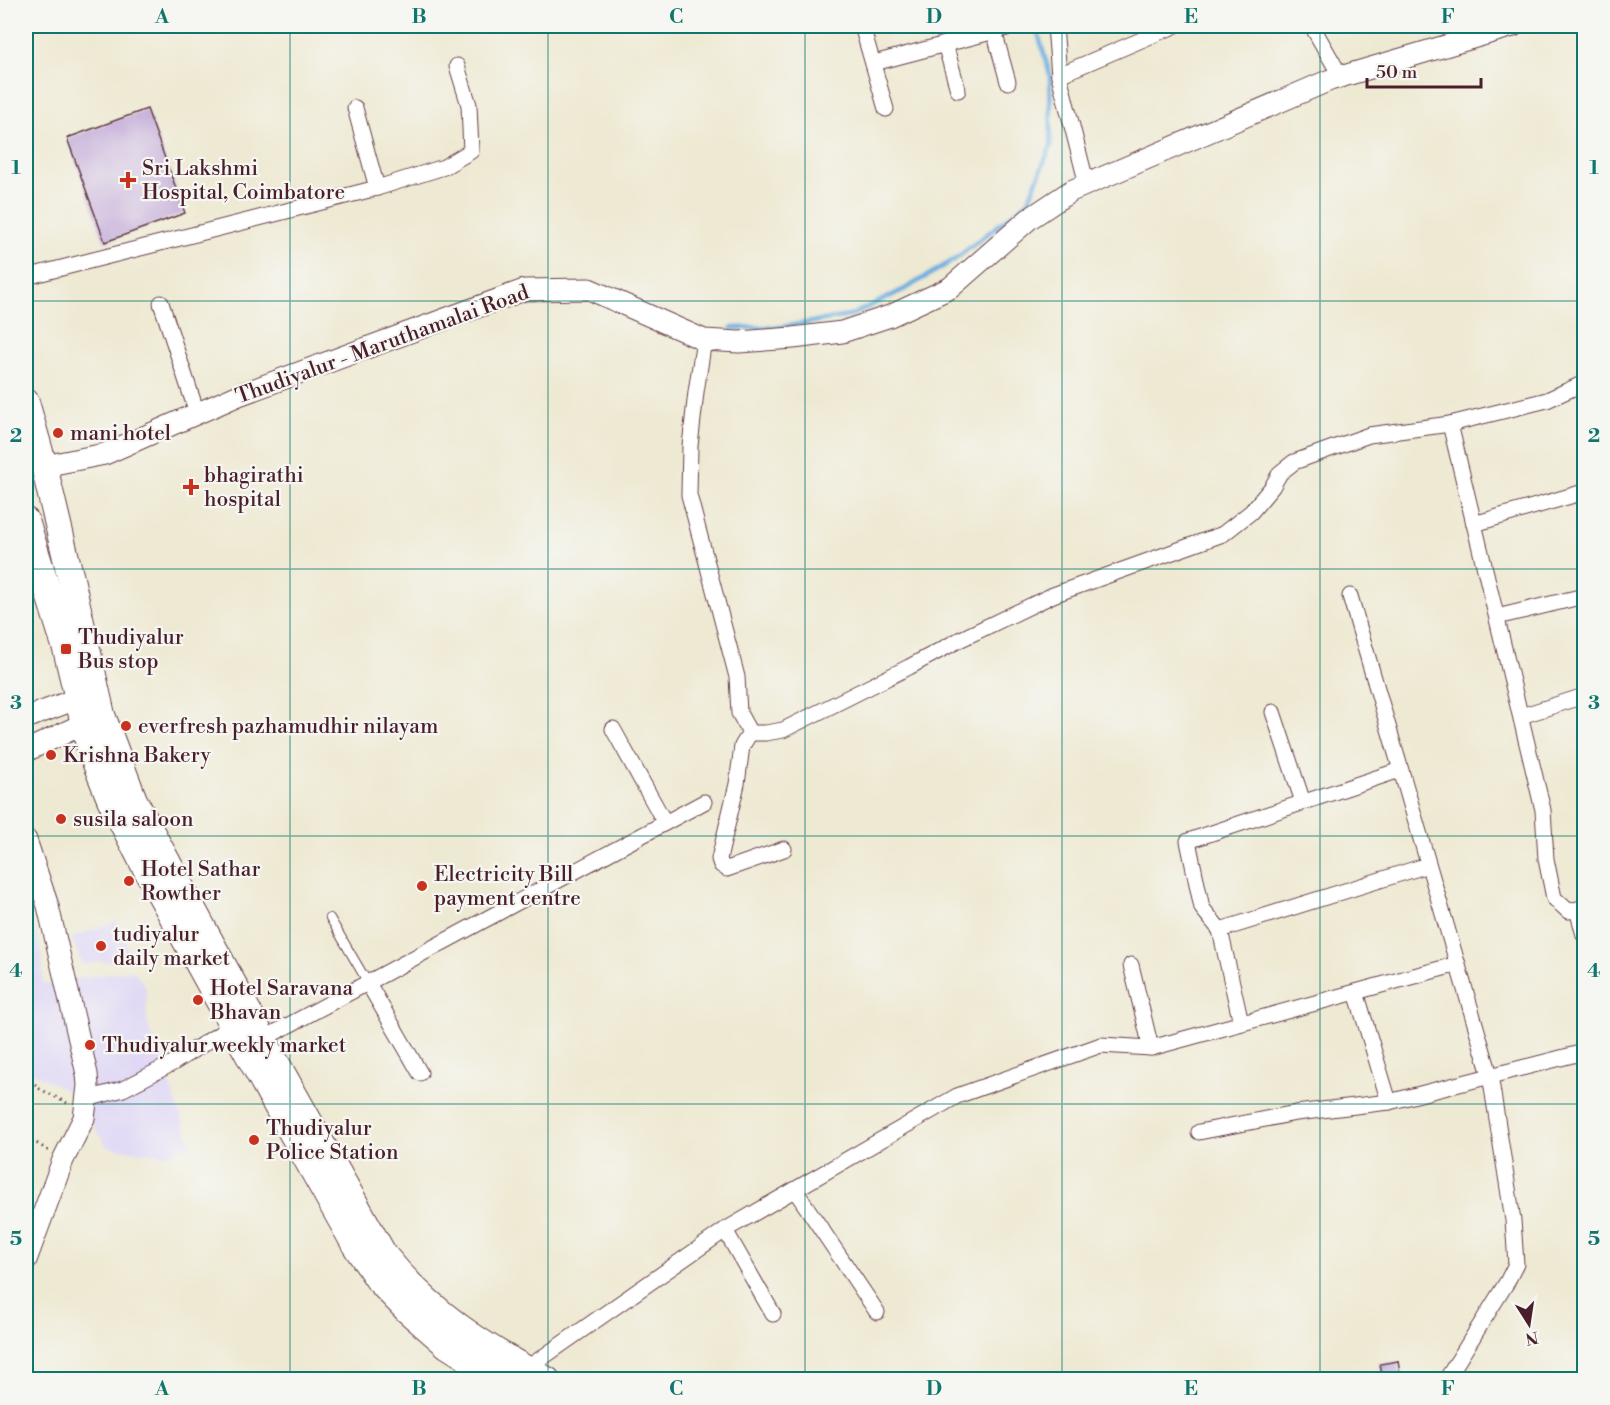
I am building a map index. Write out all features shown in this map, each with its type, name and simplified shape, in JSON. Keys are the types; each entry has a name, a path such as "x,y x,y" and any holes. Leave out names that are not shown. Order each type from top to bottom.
{"highway":[{"path":"26,402 44,466 90,707 90,749 110,799 232,1026 355,1245 379,1281 408,1311 447,1345 502,1380"},
{"path":"26,521 66,649 90,707 134,800 263,1040 384,1255 406,1282 432,1306 500,1356 537,1374"}],"main road":[{"name":"Thudiyalur - Maruthamalai Road","path":"44,466 105,454 239,395 524,290 559,288 589,290 704,340 739,342 842,332 890,316 950,288 1029,219 1071,191 1330,80 1483,30 1513,26"},
{"path":"26,718 90,707"},
{"path":"26,751 90,707"},
{"path":"26,840 48,906 87,1074 86,1108 63,1160 26,1260"}],"street":[{"path":"862,26 886,109"},
{"path":"874,63 1014,26"},
{"path":"1055,26 1059,75 1087,185"},
{"path":"1059,75 1174,26"},
{"path":"1312,26 1341,77"},
{"path":"994,31 1008,82"},
{"path":"945,44 958,90"},
{"path":"26,277 377,188 444,167 471,151 469,105 457,66"},
{"path":"355,108 377,188"},
{"path":"162,303 197,413"},
{"path":"704,340 690,446 689,495 737,677 739,713 750,733"},
{"path":"750,733 783,730 1053,595 1223,534 1251,512 1272,487 1280,473 1294,462 1368,435 1450,424 1547,400 1584,382"},
{"path":"1450,424 1543,810 1546,859 1554,898 1568,910 1581,909 1584,935"},
{"path":"1474,524 1584,492"},
{"path":"1350,596 1490,1075 1513,1220 1516,1264 1446,1380"},
{"path":"1497,617 1584,596"},
{"path":"1521,716 1584,696"},
{"path":"1274,712 1303,802"},
{"path":"613,729 665,823"},
{"path":"750,733 742,746 737,784 719,859 721,865 727,869 784,849"},
{"path":"1241,1023 1220,930 1202,908 1188,841 1400,770"},
{"path":"263,1040 704,802"},
{"path":"1220,930 1428,865"},
{"path":"537,1374 725,1230 957,1096 1101,1045 1150,1048 1458,964"},
{"path":"1131,965 1150,1048"},
{"path":"368,983 420,1073"},
{"path":"1356,992 1389,1101"},
{"path":"86,1108 173,1064 232,1026"},
{"path":"1199,1132 1296,1113 1389,1101 1584,1052"},
{"path":"795,1190 877,1312"},
{"path":"725,1230 773,1314"}],"lane":[{"path":"330,918 368,983"}],"path":[{"path":"26,1076 40,1089 86,1108"},
{"path":"26,1144 33,1141 63,1160"}],"shaded area":[{"name":"Thudiyalur weekly market","path":"26,905 42,956 43,984 133,970 146,987 147,1022 192,1146 162,1155 107,1147 75,1095 26,1069"},
{"name":"tudiyalur daily market","path":"117,921 131,954 126,961 83,965 71,938"}],"building":[{"path":"147,109 185,213 105,242 67,138"},
{"path":"1398,1361 1401,1380 1383,1380 1380,1364"}],"waterway":[{"path":"731,328 781,327 849,316 905,289 954,260 1028,202 1051,145 1050,75 1036,26"}],"place":[{"name":"Sri Lakshmi Hospital, Coimbatore","path":"128,180"},
{"name":"mani hotel","path":"58,433"},
{"name":"bhagirathi hospital","path":"191,487"},
{"name":"Thudiyalur Bus stop","path":"66,649"},
{"name":"everfresh pazhamudhir nilayam","path":"126,726"},
{"name":"Krishna Bakery","path":"51,755"},
{"name":"susila saloon","path":"61,819"},
{"name":"Hotel Sathar Rowther","path":"129,881"},
{"name":"Electricity Bill payment centre","path":"422,886"},
{"name":"tudiyalur daily market","path":"101,946"},
{"name":"Hotel Saravana Bhavan","path":"198,1000"},
{"name":"Thudiyalur weekly market","path":"90,1045"},
{"name":"Thudiyalur Police Station","path":"254,1140"}]}
